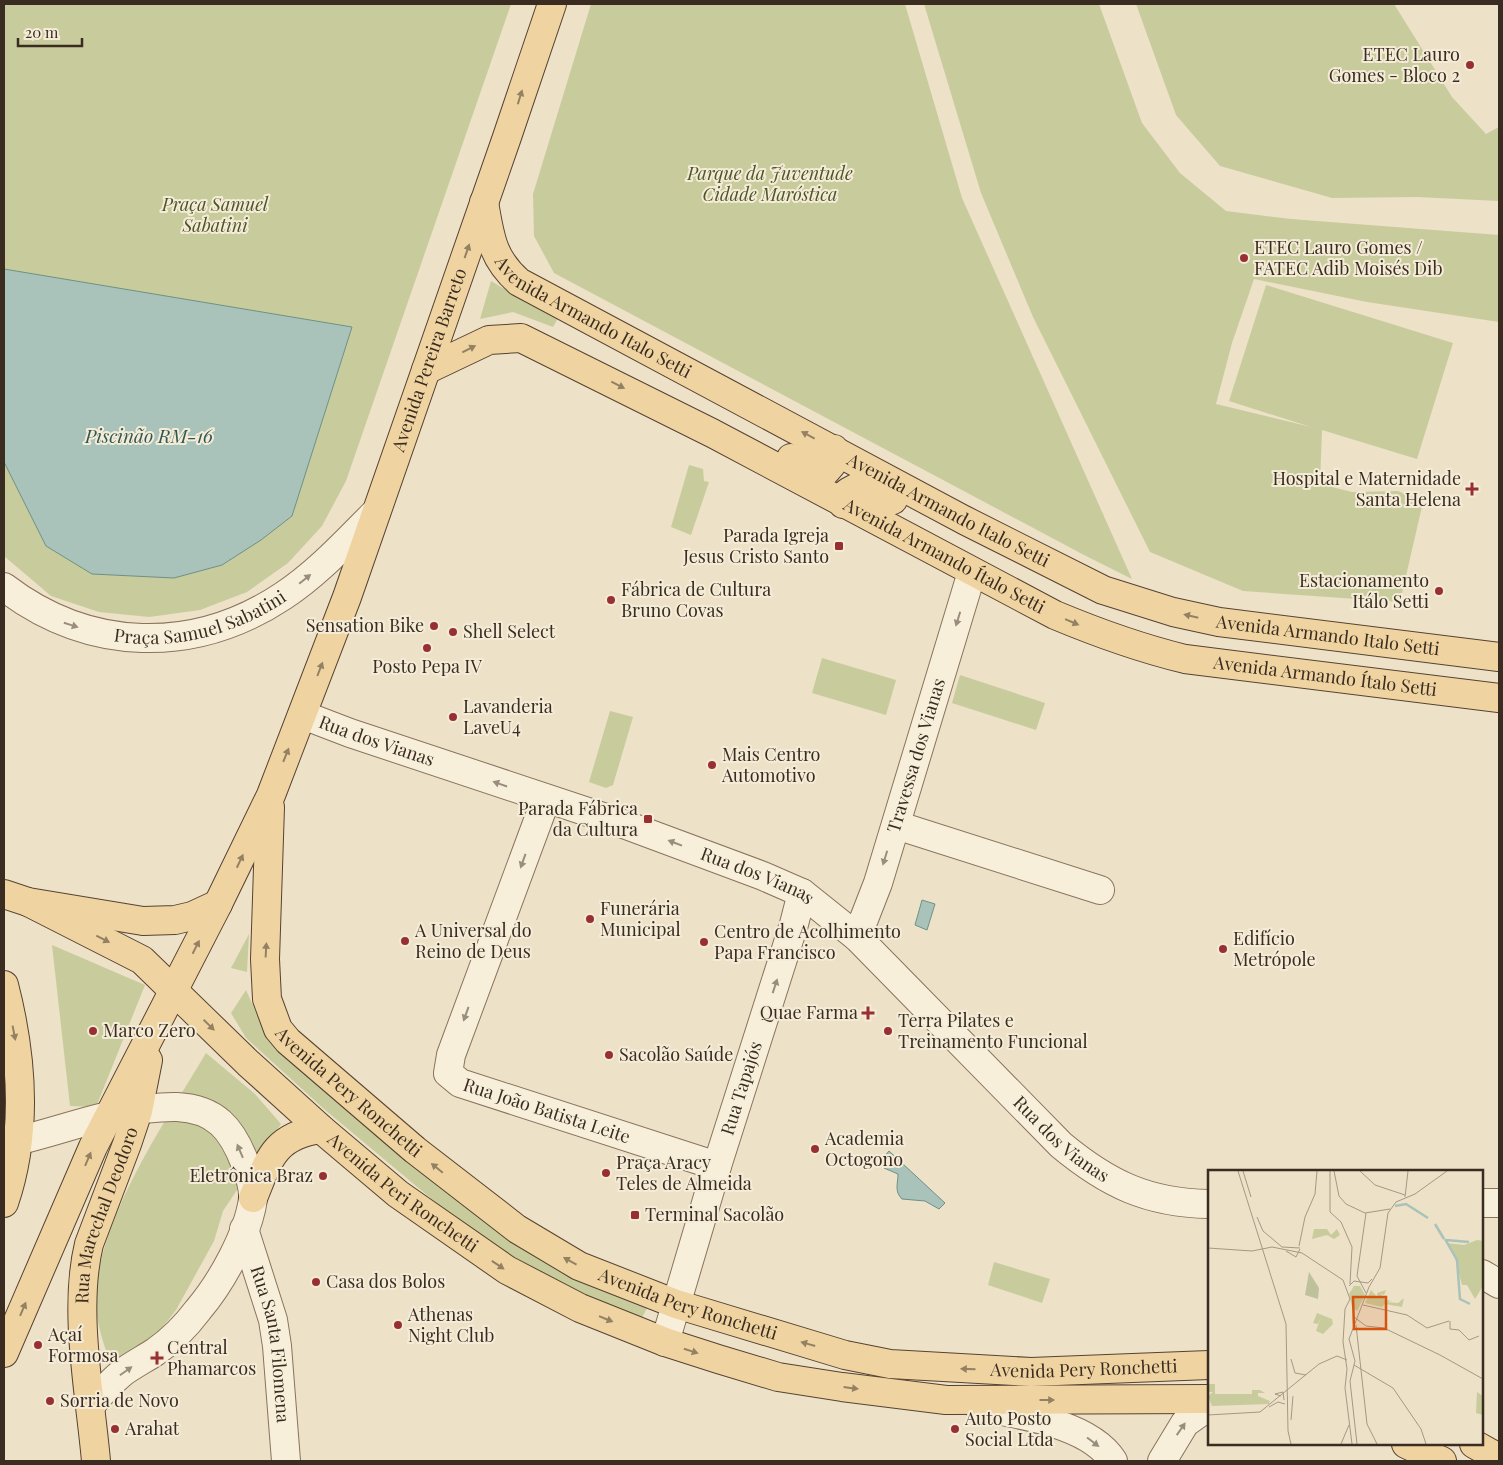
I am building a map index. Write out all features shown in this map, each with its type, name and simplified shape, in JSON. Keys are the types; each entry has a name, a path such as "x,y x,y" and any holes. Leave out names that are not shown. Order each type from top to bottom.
{"main road":[{"name":"Avenida Pereira Barreto","path":"303,715 426,370 483,202 508,137 552,4"},
{"name":"Avenida Armando Italo Setti","path":"483,202 495,253 504,268 519,282 964,520 1103,590 1173,612 1266,629 1486,655"},
{"name":"Avenida Armando Ítalo Setti","path":"426,370 489,340 521,338 712,433 1055,615 1099,634 1139,648 1185,658 1486,696"},
{"path":"712,433 727,428 740,431 809,467 825,472 832,464 834,449"},
{"path":"843,504 848,492 861,485 941,524 949,526 959,524 964,520"},
{"path":"1396,685 1406,677 1408,669 1408,658 1400,644"},
{"path":"1486,655 1469,670 1486,696"},
{"name":"Rua Marechal Deodoro","path":"4,1353 93,1147 218,904 271,795 303,715"},
{"name":"Rua Marechal Deodoro","path":"267,999 266,959 271,795"},
{"path":"16,898 143,921 184,918 218,904"},
{"name":"Avenida Peri Ronchetti","path":"16,898 142,960 248,1063 321,1129 405,1200 507,1270 580,1308 665,1342"},
{"path":"4,985 16,1039 20,1074 20,1114 10,1142 4,1203"},
{"name":"Avenida Pery Ronchetti","path":"267,999 278,1029 288,1041 478,1201 518,1229 579,1266 676,1304 845,1355 890,1364 1031,1372 1208,1365"},
{"name":"Rua Marechal Deodoro","path":"96,1461 82,1318 84,1265 89,1244 138,1111 153,1032"},
{"path":"253,1198 265,1168 276,1148 296,1134 321,1129"},
{"name":"Avenida Pery Ronchetti","path":"665,1342 778,1377 946,1400 1208,1398"},
{"path":"1408,1445 1442,1461"},
{"path":"1476,1445 1499,1458"}],"street":[{"name":"Praça Samuel Sabatini","path":"4,587 45,615 85,630 133,638 189,635 230,624 249,616 285,594 324,563 376,512"},
{"name":"Travessa dos Vianas","path":"857,937 878,883 972,572"},
{"name":"Rua dos Vianas","path":"303,715 635,828 802,893 857,937 1061,1145 1079,1160 1096,1173 1146,1196 1166,1201 1208,1204"},
{"name":"Rua João Batista Leite","path":"546,799 450,1059 448,1073 460,1083 717,1166"},
{"path":"896,825 1100,890"},
{"name":"Rua Tapajós","path":"665,1342 717,1166 794,924 802,893"},
{"path":"10,1142 138,1111 169,1108 187,1109 208,1114 222,1123 233,1136 250,1178 253,1198 244,1229 221,1277 190,1320 164,1345 117,1378 91,1405"},
{"path":"1483,1203 1499,1203"},
{"name":"Rua Santa Filomena","path":"244,1229 273,1320 277,1346 286,1461"},
{"path":"1483,1275 1499,1284"},
{"path":"946,1400 1021,1415 1064,1427 1089,1439 1113,1461"},
{"path":"1162,1461 1185,1423 1208,1407"}],"green space":[{"name":"Praça Samuel Sabatini","path":"4,4 511,4 346,481 322,526 288,563 247,592 200,610 149,617 99,612 51,596 4,556"},
{"name":"Parque da Juventude Cidade Maróstica","path":"591,4 905,4 962,198 1132,579 554,273 534,236 533,194"},
{"name":"ETEC Lauro Gomes / FATEC Adib Moisés Dib","path":"924,4 1099,4 1142,123 1180,173 1226,211 1291,219 1499,235 1499,322 1367,302 1254,279 1232,343 1216,404 1311,427 1229,401 1266,285 1453,343 1417,459 1322,430 1320,484 1352,492 1398,491 1423,502 1400,602 1243,591 1150,552 1033,317 981,193"},
{"path":"1136,4 1394,4 1452,97 1486,134 1499,127 1499,201 1417,197 1332,198 1220,166 1176,115"},
{"path":"491,281 558,318 553,327 513,312 480,319"},
{"path":"689,465 703,469 704,481 709,482 691,535 671,527"},
{"path":"822,658 896,680 886,715 812,693"},
{"path":"960,675 1045,703 1036,730 952,703"},
{"path":"610,711 633,717 613,785 606,788 589,782"},
{"path":"249,934 247,972 231,968"},
{"path":"52,945 145,985 96,1107 70,1106"},
{"path":"246,990 267,1037 491,1225 648,1306 641,1320 586,1298 533,1272 476,1236 324,1109 246,1038 231,1013"},
{"path":"206,1053 255,1094 281,1124 223,1211 214,1241 176,1310 152,1341 123,1366 110,1362 97,1316 95,1297 102,1258 111,1227 139,1166"},
{"path":"994,1262 1050,1279 1042,1303 988,1285"}],"water":[{"name":"Piscinão RM-16","path":"4,269 352,327 292,516 261,540 222,565 174,578 92,574 46,546 4,462"},
{"path":"922,900 935,904 927,930 915,925"},
{"path":"889,1151 945,1203 939,1209 925,1201 902,1199 897,1190 898,1174 884,1168 883,1158"}],"place":[{"name":"ETEC Lauro Gomes - Bloco 2","path":"1470,65"},
{"name":"ETEC Lauro Gomes / FATEC Adib Moisés Dib","path":"1244,258"},
{"name":"Hospital e Maternidade Santa Helena","path":"1472,489"},
{"name":"Parada Igreja Jesus Cristo Santo","path":"839,546"},
{"name":"Estacionamento Itálo Setti","path":"1439,591"},
{"name":"Fábrica de Cultura Bruno Covas","path":"611,600"},
{"name":"Sensation Bike","path":"434,626"},
{"name":"Shell Select","path":"453,632"},
{"name":"Posto Pepa IV","path":"427,648"},
{"name":"Lavanderia LaveU4","path":"453,717"},
{"name":"Mais Centro Automotivo","path":"712,765"},
{"name":"Parada Fábrica da Cultura","path":"648,819"},
{"name":"Funerária Municipal","path":"590,919"},
{"name":"A Universal do Reino de Deus","path":"405,941"},
{"name":"Centro de Acolhimento Papa Francisco","path":"704,942"},
{"name":"Edifício Metrópole","path":"1223,949"},
{"name":"Quae Farma","path":"868,1013"},
{"name":"Marco Zero","path":"93,1031"},
{"name":"Terra Pilates e Treinamento Funcional","path":"888,1031"},
{"name":"Sacolão Saúde","path":"609,1055"},
{"name":"Academia Octogono","path":"815,1149"},
{"name":"Praça Aracy Teles de Almeida","path":"606,1173"},
{"name":"Eletrônica Braz","path":"323,1176"},
{"name":"Terminal Sacolão","path":"635,1215"},
{"name":"Casa dos Bolos","path":"316,1282"},
{"name":"Athenas Night Club","path":"398,1325"},
{"name":"Açaí Formosa","path":"38,1345"},
{"name":"Central Phamarcos","path":"157,1358"},
{"name":"Sorria de Novo","path":"50,1401"},
{"name":"Arahat","path":"115,1429"},
{"name":"Auto Posto Social Ltda","path":"955,1429"}]}
